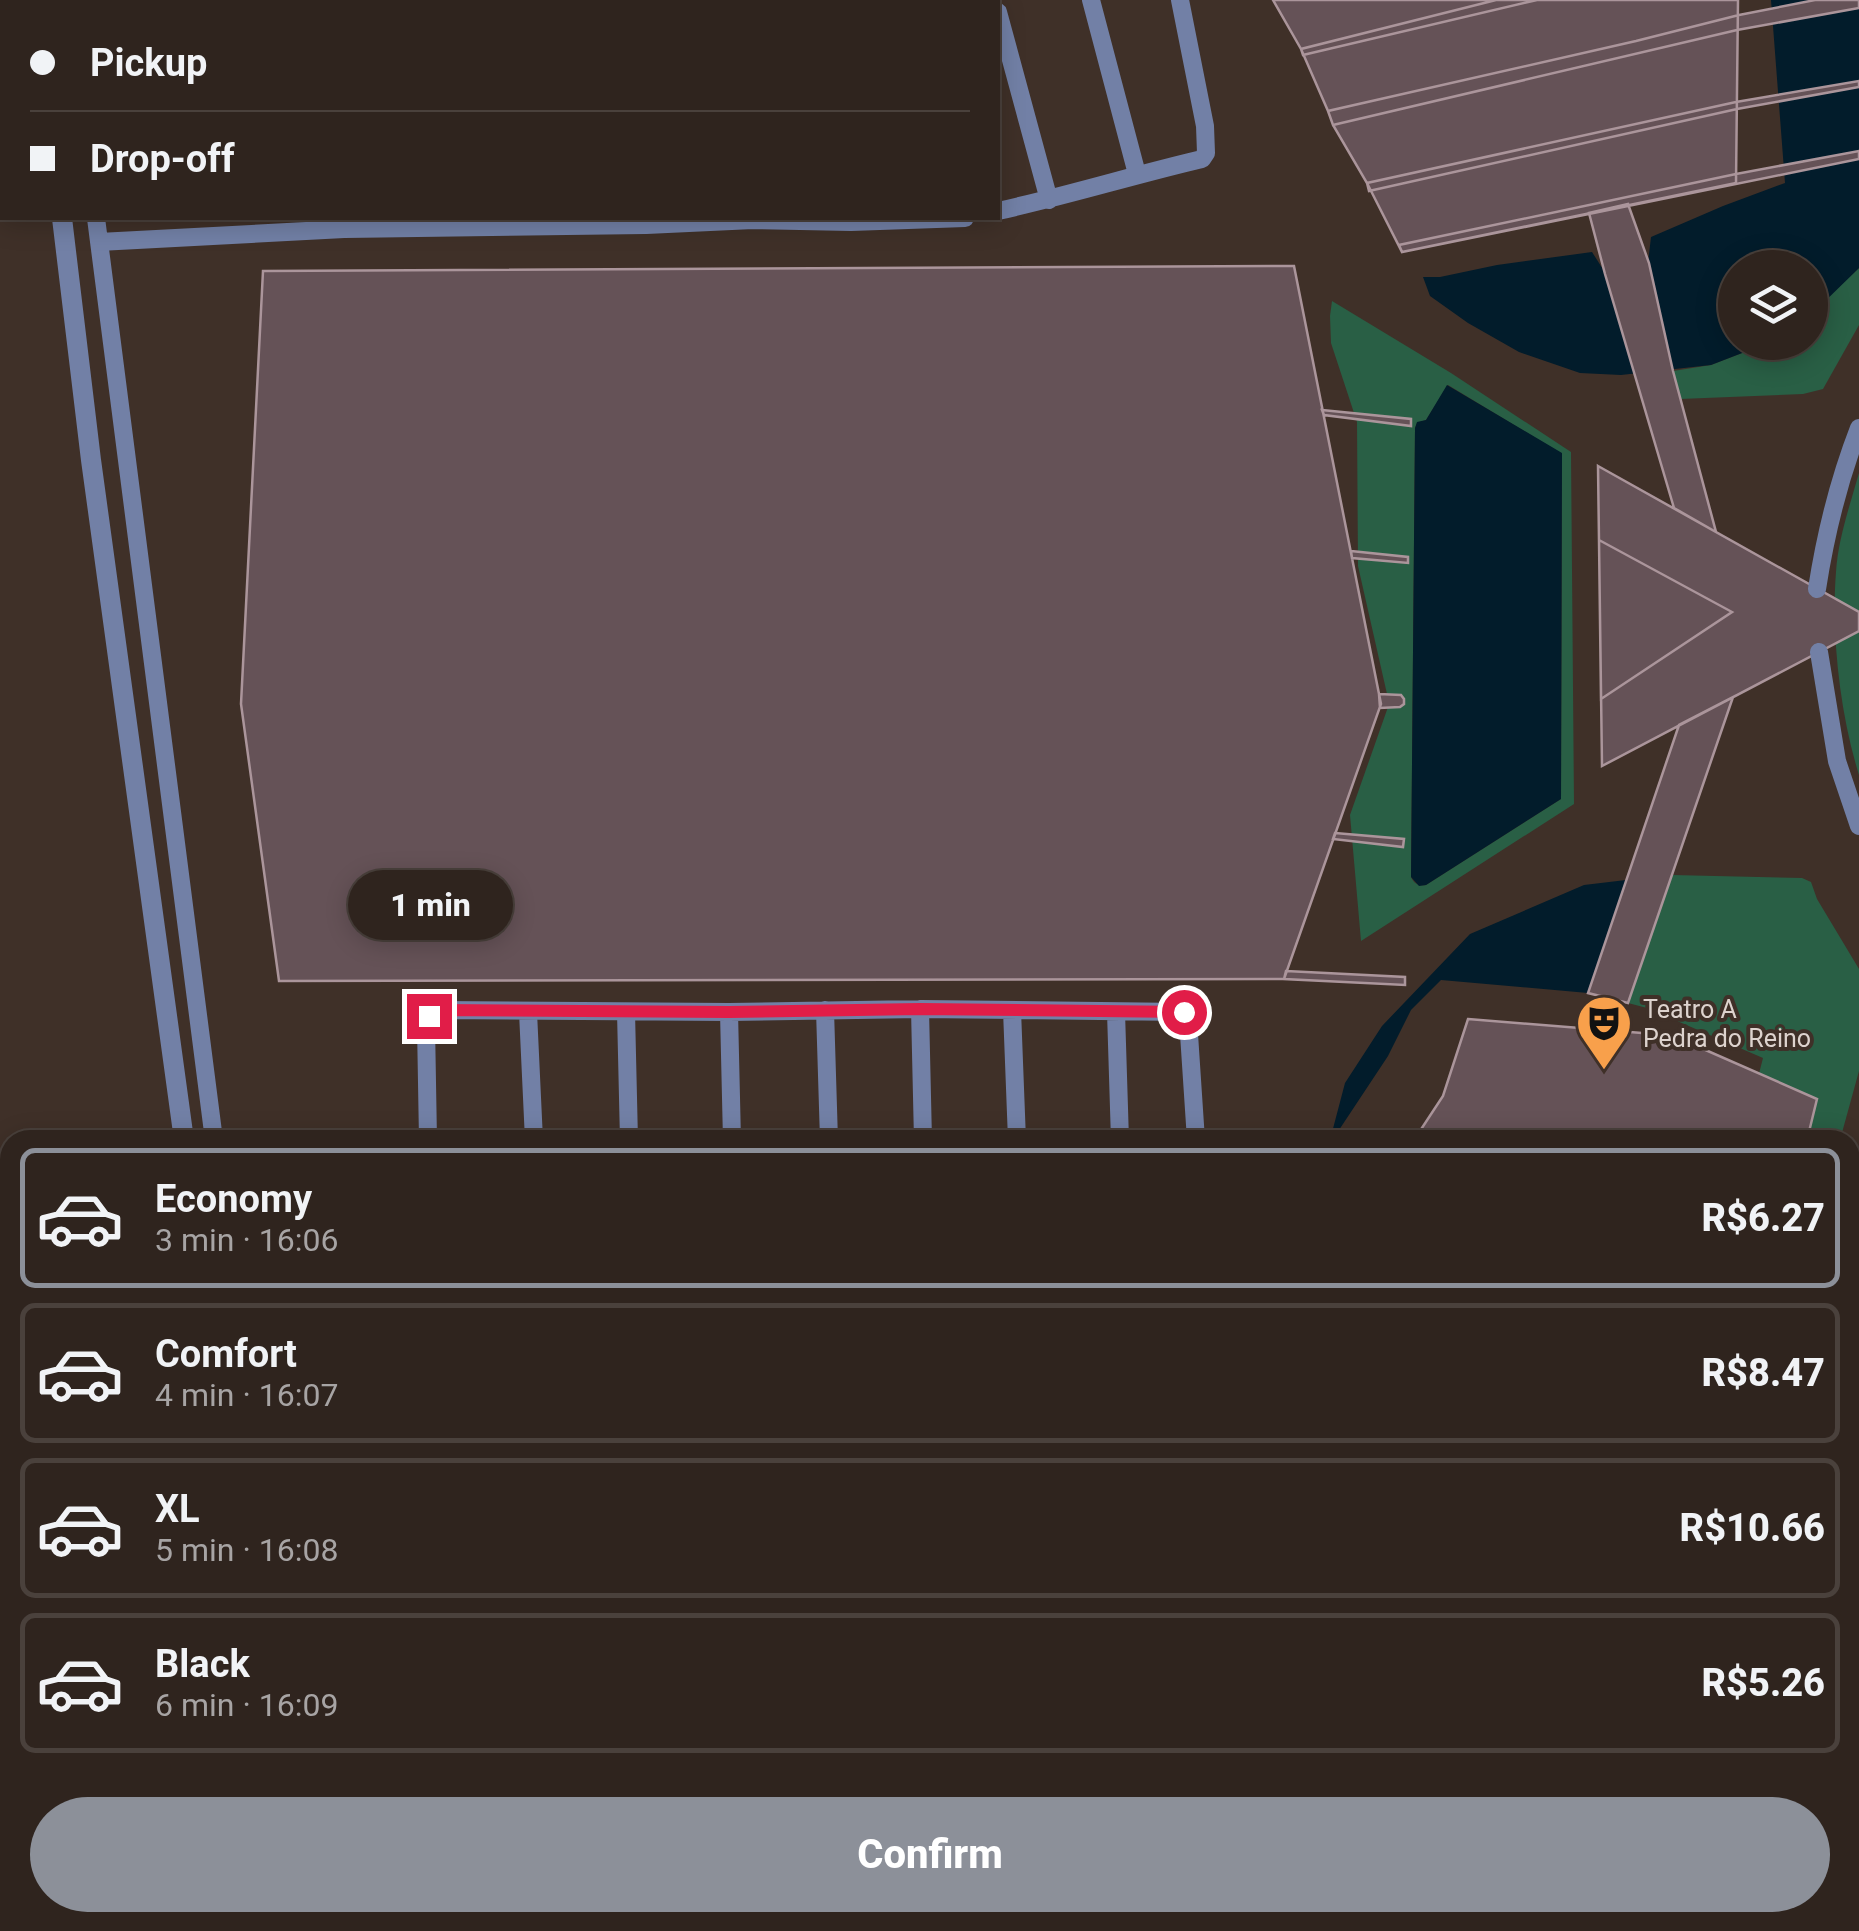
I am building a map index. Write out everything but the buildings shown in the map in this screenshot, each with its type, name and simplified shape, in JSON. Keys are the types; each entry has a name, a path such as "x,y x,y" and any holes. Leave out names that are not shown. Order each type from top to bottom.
{"street":[{"path":"62,220 183,1130"}],"lane":[{"path":"1092,0 1137,174"},
{"path":"1000,210 1202,159 1206,153 1205,126 1180,0"},
{"path":"1000,19 1049,200"},
{"path":"96,220 213,1130"},
{"path":"99,242 239,226 698,220"},
{"path":"1818,588 1826,534 1859,428"},
{"path":"1820,652 1837,761 1859,826"},
{"path":"920,1009 923,1130"},
{"path":"428,1130 426,1024 432,1012 438,1010 920,1009 1187,1014 1195,1130"},
{"path":"825,1010 829,1130"},
{"path":"1012,1010 1017,1130"},
{"path":"528,1012 534,1130"},
{"path":"626,1012 629,1130"},
{"path":"729,1012 732,1130"},
{"path":"1116,1012 1120,1130"}],"green space":[{"path":"1859,268 1859,325 1823,389 1803,394 1680,399 1673,371 1724,360 1828,360 1828,297"},
{"path":"1332,301 1571,452 1574,804 1361,941 1350,815 1388,707 1358,566 1357,422 1331,343","holes":["1448,385 1562,454 1561,799 1426,885 1419,885 1411,877 1415,428 1426,420"]},
{"path":"1859,473 1859,775 1842,701 1835,596 1839,547"},
{"path":"1672,875 1802,878 1811,882 1859,969 1859,1071 1843,1130 1745,1130 1763,1058 1628,1003"}],"water":[{"path":"1771,0 1859,0 1859,268 1828,298 1828,250 1718,250 1718,360 1724,360 1711,365 1621,375 1580,373 1519,352 1468,323 1430,296 1423,277 1592,252 1606,274 1648,263 1651,237 1785,183"},
{"path":"1447,385 1562,453 1561,799 1419,886 1411,877 1415,428 1417,422 1426,420"},
{"path":"1626,880 1588,993 1441,980 1411,1010 1388,1056 1339,1130 1333,1130 1345,1083 1382,1026 1470,934 1584,885"}],"place":[{"name":"Teatro A Pedra do Reino","path":"1604,1072"}],"route":[{"path":"429,1016 438,1010 1184,1012"}]}
